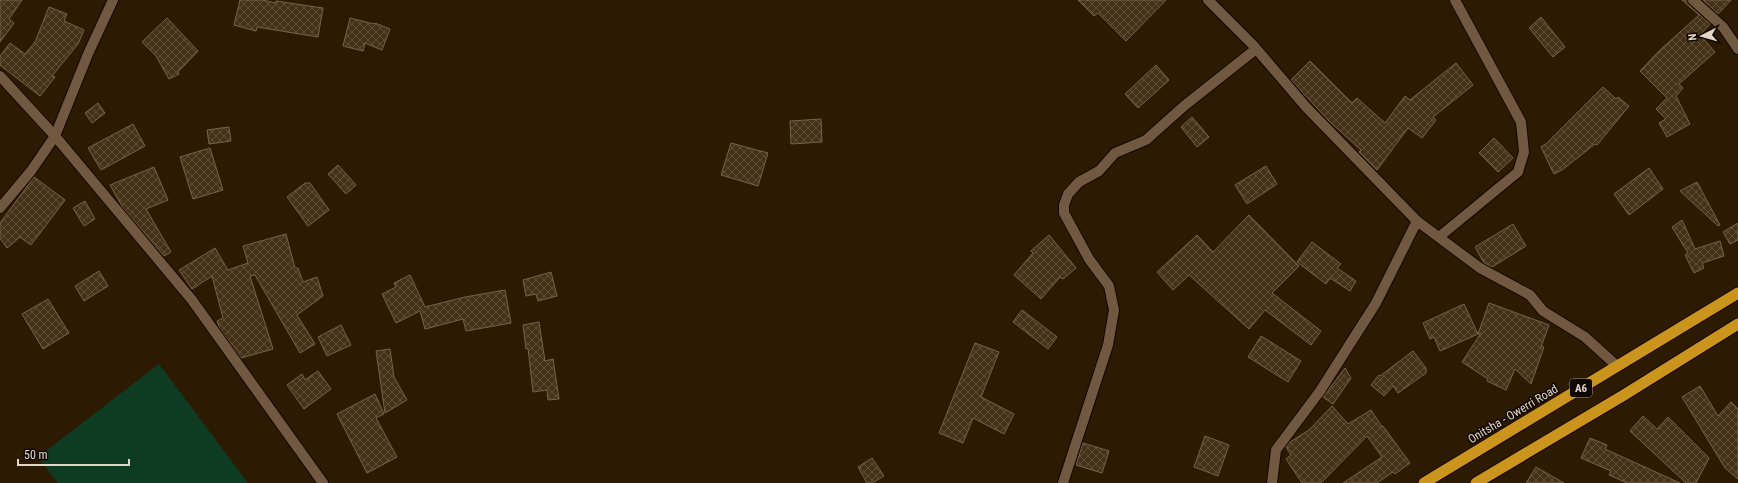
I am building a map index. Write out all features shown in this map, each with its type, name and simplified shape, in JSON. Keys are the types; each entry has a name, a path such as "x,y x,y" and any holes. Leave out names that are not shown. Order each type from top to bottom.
{"highway":[{"name":"Onitsha - Owerri Road","path":"1424,483 1738,293"},
{"name":"A6","path":"1476,483 1624,396 1738,324"}],"street":[{"path":"0,208 31,171 55,136 88,54 113,0"},
{"path":"1208,0 1256,49 1306,107 1417,221 1480,268 1530,295 1543,311 1585,336 1617,366"},
{"path":"1439,237 1518,172 1524,152 1521,122 1455,0"},
{"path":"1693,0 1723,27 1738,49"},
{"path":"1063,483 1108,345 1114,310 1109,286 1089,259 1064,213 1064,205 1068,194 1079,182 1099,170 1116,153 1146,140 1184,106 1256,49"},
{"path":"0,76 55,136 192,300 323,483"},
{"path":"1272,483 1276,450 1320,391 1376,303 1417,221"}],"green space":[{"path":"159,364 248,483 58,483 38,457"}],"building":[{"path":"0,0 22,0 9,19 14,23 0,42"},
{"path":"240,0 263,0 275,3 276,1 323,8 318,37 257,27 256,31 234,25"},
{"path":"1078,0 1166,0 1126,41 1098,13 1094,16"},
{"path":"1682,0 1687,0 1689,5 1710,24 1700,35 1715,52 1679,84 1683,88 1676,96 1690,124 1667,137 1659,123 1666,119 1656,109 1667,98 1640,71 1659,51 1699,15"},
{"path":"1703,0 1731,0 1718,14"},
{"path":"49,7 67,14 64,21 84,30 78,44 52,76 55,77 40,96 0,65 0,56 10,43 25,54 35,42"},
{"path":"1541,17 1565,47 1553,57 1529,28"},
{"path":"167,18 198,51 178,72 179,74 169,79 156,56 142,42"},
{"path":"350,18 375,23 390,29 382,50 365,43 363,51 343,46"},
{"path":"1310,61 1352,103 1357,98 1385,123 1405,96 1410,100 1456,63 1473,85 1433,117 1436,120 1422,138 1408,128 1377,170 1359,152 1361,150 1329,121 1291,80"},
{"path":"1156,65 1169,80 1138,108 1125,94"},
{"path":"1603,87 1616,99 1618,97 1629,106 1597,145 1595,144 1562,170 1554,174 1541,147 1547,143"},
{"path":"98,103 105,113 92,123 85,113"},
{"path":"1192,117 1209,137 1197,147 1181,127"},
{"path":"821,119 822,142 791,144 790,121"},
{"path":"133,124 145,146 101,170 88,148"},
{"path":"229,127 231,141 209,144 207,130"},
{"path":"1494,138 1513,158 1498,172 1479,153"},
{"path":"731,143 768,153 758,186 721,175"},
{"path":"210,148 223,190 193,199 180,157"},
{"path":"338,165 356,185 346,194 328,174"},
{"path":"1266,166 1277,184 1247,204 1235,185"},
{"path":"154,167 168,200 146,209 171,252 164,256 123,208 110,185"},
{"path":"1649,168 1663,189 1629,215 1614,194"},
{"path":"34,177 65,200 31,245 20,237 7,248 0,238 0,223"},
{"path":"1697,182 1720,225 1718,226 1680,191"},
{"path":"305,183 310,183 329,210 308,226 287,197"},
{"path":"85,201 95,219 84,226 73,208"},
{"path":"1249,215 1299,266 1272,293 1321,331 1311,345 1265,310 1249,329 1189,275 1173,290 1157,272 1197,235 1213,252"},
{"path":"1682,220 1695,249 1720,241 1724,256 1702,263 1704,268 1694,273 1685,255 1688,253 1672,227"},
{"path":"1738,223 1738,240 1730,244 1723,232"},
{"path":"1513,224 1526,246 1492,267 1484,263 1475,247"},
{"path":"286,234 295,268 298,268 303,282 317,277 323,296 297,315 315,344 300,353 255,275 250,276 273,349 241,358 220,329 217,321 223,318 212,276 192,289 179,270 215,248 228,270 248,263 243,246"},
{"path":"1049,235 1076,268 1063,279 1060,277 1041,299 1014,275 1033,253 1031,251"},
{"path":"1312,242 1341,264 1337,268 1356,281 1350,291 1330,278 1326,284 1297,262"},
{"path":"99,271 108,286 84,301 75,286"},
{"path":"551,272 557,296 538,301 536,294 526,296 523,280"},
{"path":"410,275 425,307 465,297 505,290 511,323 466,331 463,319 425,329 420,311 396,323 382,294 396,287 394,283"},
{"path":"48,299 69,333 43,349 22,314"},
{"path":"1489,303 1549,325 1541,347 1544,347 1531,384 1515,369 1506,390 1487,381 1488,379 1462,362 1481,333 1478,334"},
{"path":"1464,304 1478,334 1440,351 1434,337 1430,339 1423,323"},
{"path":"1022,310 1057,337 1048,349 1013,322"},
{"path":"539,322 545,361 553,359 559,399 548,400 547,390 533,392 528,348 526,349 523,325"},
{"path":"341,325 351,345 327,356 318,337"},
{"path":"1261,336 1301,361 1288,382 1248,357"},
{"path":"975,343 999,352 981,397 1014,414 1004,434 973,418 963,443 939,433"},
{"path":"390,349 394,377 407,400 385,413 376,351"},
{"path":"1413,351 1426,368 1426,373 1398,393 1393,386 1384,396 1371,385 1379,375 1380,376"},
{"path":"1345,368 1351,378 1333,404 1323,397"},
{"path":"318,371 331,389 304,409 287,385 302,374 305,380"},
{"path":"1700,386 1718,416 1731,402 1738,409 1738,479 1725,468 1682,397"},
{"path":"375,394 384,414 376,418 397,457 367,473 337,414"},
{"path":"1332,406 1348,424 1371,410 1382,427 1383,426 1410,463 1395,474 1393,472 1377,483 1343,483 1382,457 1367,436 1321,483 1302,483 1286,459 1291,455 1286,447 1290,442 1309,430"},
{"path":"1643,416 1657,429 1668,417 1709,458 1696,483 1686,483 1630,431"},
{"path":"1205,436 1229,445 1218,476 1194,467"},
{"path":"1590,438 1607,445 1605,449 1680,483 1627,483 1609,475 1611,471 1581,458"},
{"path":"1083,443 1109,451 1102,473 1076,465"},
{"path":"872,458 884,476 872,483 867,483 858,467"},
{"path":"1536,467 1564,483 1526,483"}]}
